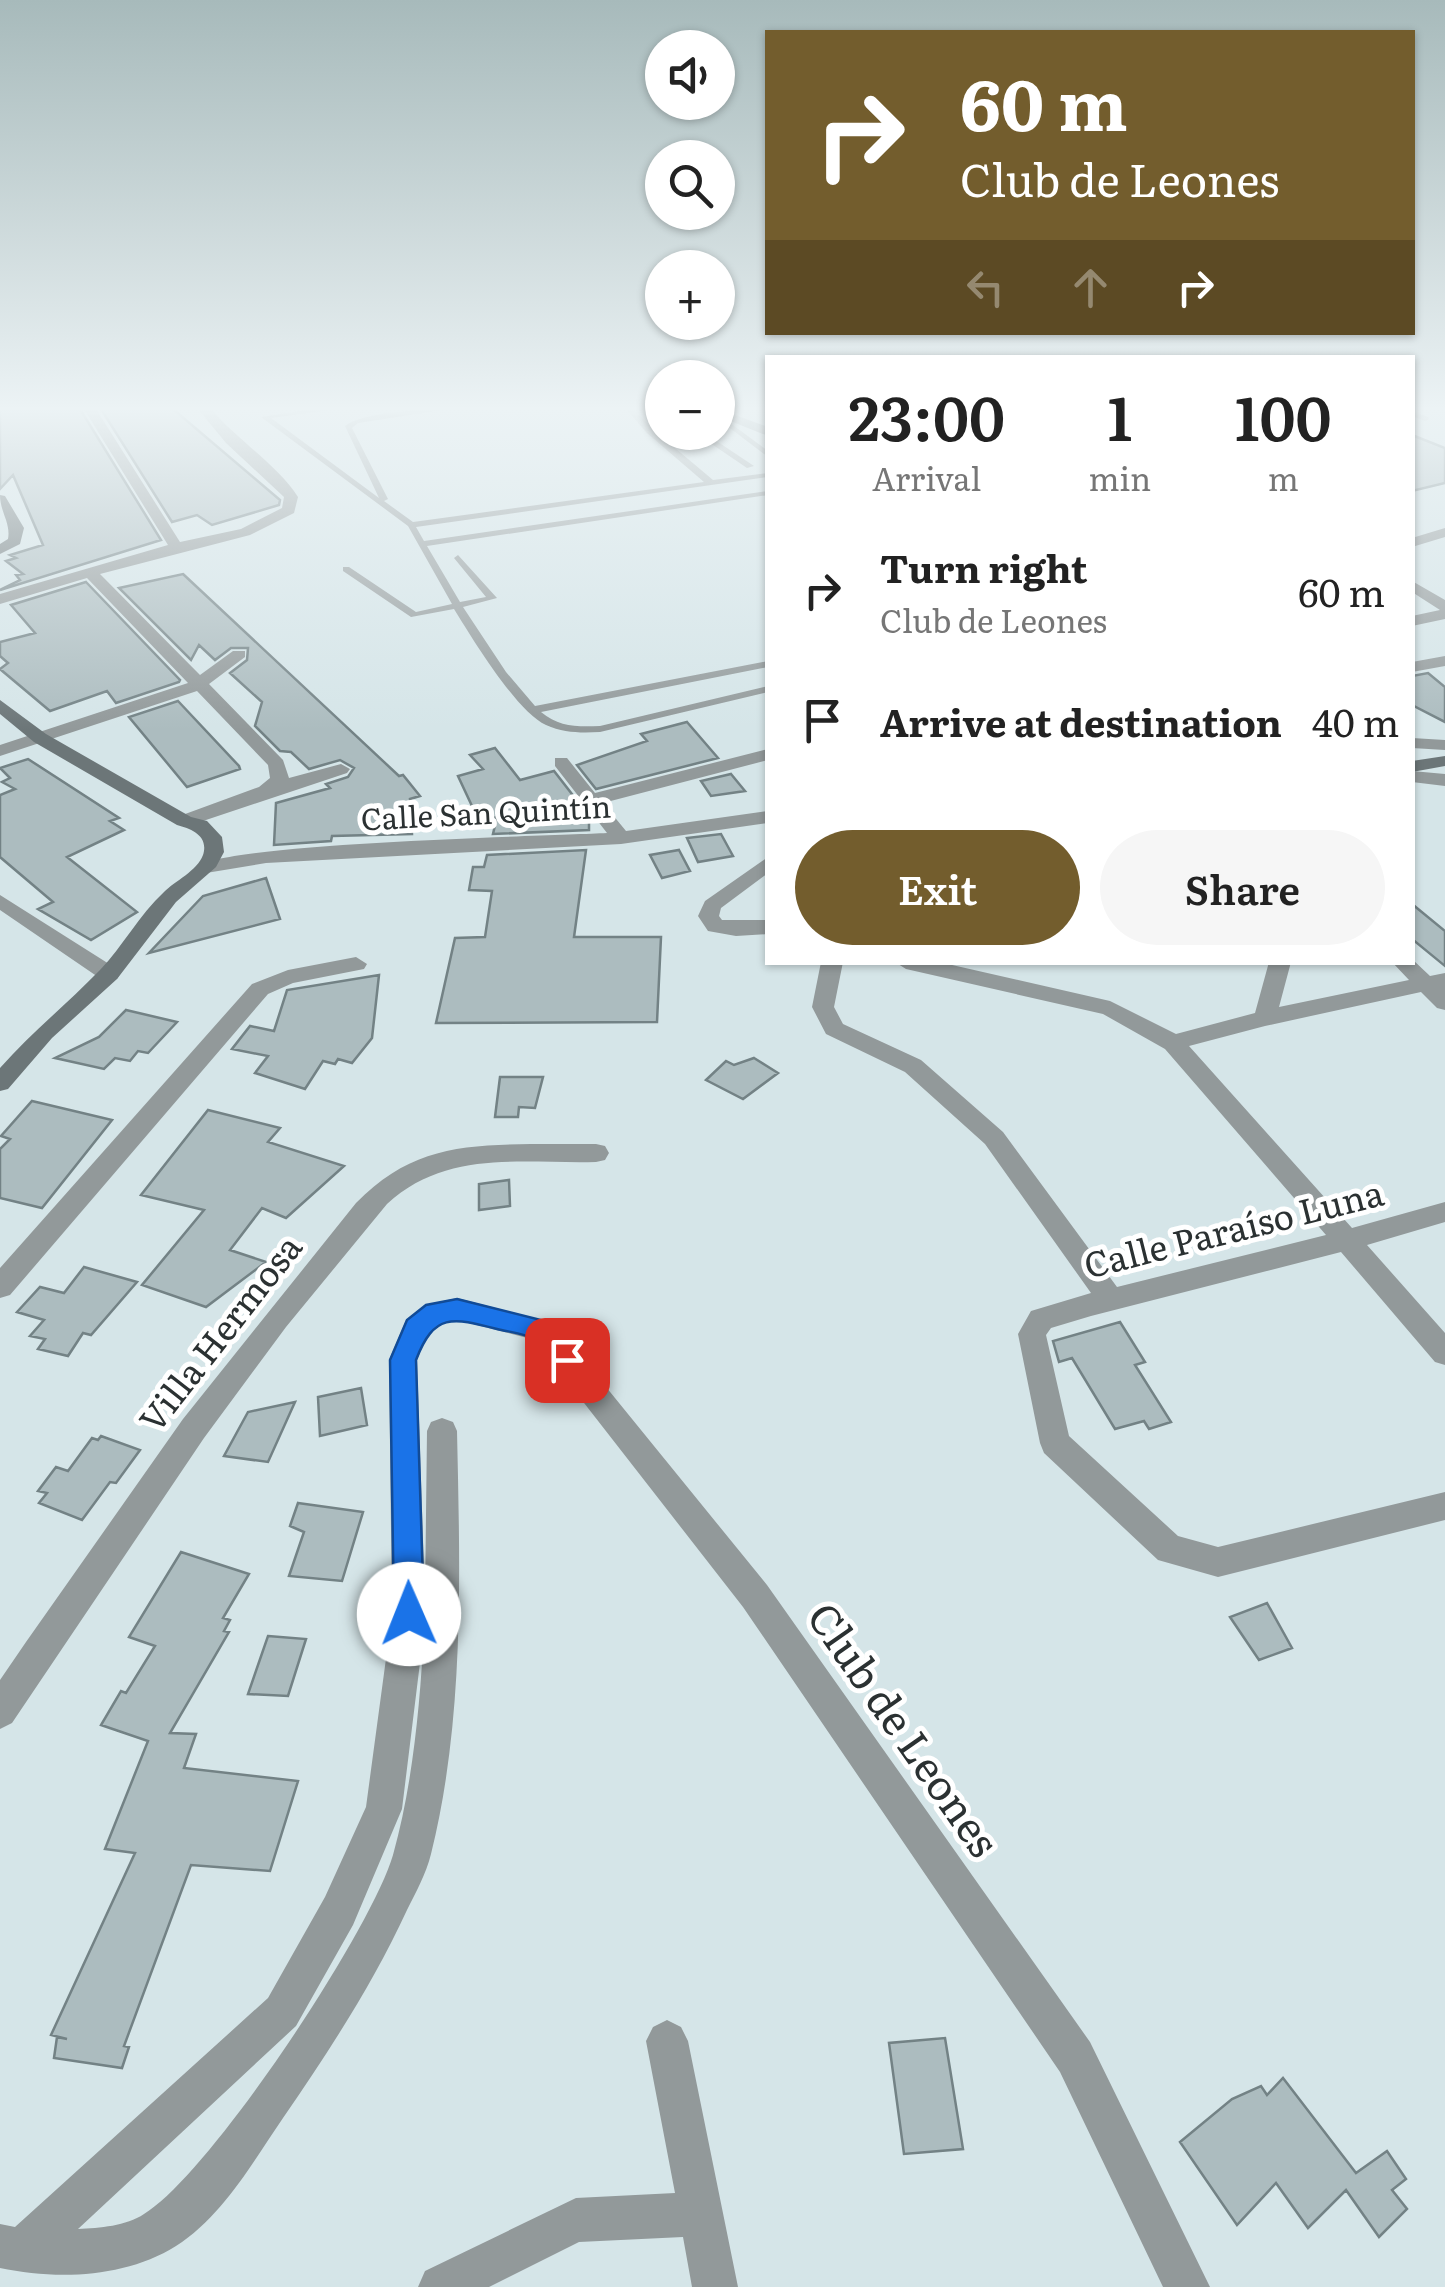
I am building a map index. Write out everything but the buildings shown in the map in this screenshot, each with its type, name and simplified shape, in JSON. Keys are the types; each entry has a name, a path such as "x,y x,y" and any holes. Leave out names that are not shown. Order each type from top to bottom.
{"street":[{"path":"5,548 17,528 10,516"},
{"path":"157,516 176,547"},
{"path":"0,599 176,547 245,532 278,516"},
{"path":"1415,542 1445,532"},
{"path":"91,572 277,764 280,778 266,791"},
{"path":"1415,587 1445,611"},
{"path":"1415,620 1445,611"},
{"path":"0,751 199,684 239,654"},
{"path":"1415,667 1445,662"},
{"path":"0,705 40,738 184,821 200,825 212,837 214,852 206,867 170,898 109,974 44,1033 0,1082"},
{"path":"1415,742 1445,745"},
{"path":"591,800 765,755"},
{"path":"560,762 622,838"},
{"path":"1428,767 1445,780"},
{"name":"Calle San Quintín","path":"184,821 341,769"},
{"name":"Calle San Quintín","path":"206,867 266,857 622,838 765,817"},
{"path":"765,864 712,905 708,916 715,926 736,930 765,927"},
{"path":"0,901 109,974"},
{"path":"0,1287 260,989 288,977 356,964"},
{"path":"831,965 823,1007 834,1028 913,1066 994,1138 1110,1298"},
{"path":"919,965 1110,1008 1172,1043 1445,1354"},
{"path":"1265,1018 1279,965"},
{"path":"1407,965 1435,982 1445,1003"},
{"path":"1172,1043 1265,1018 1435,982"},
{"name":"Villa Hermosa","path":"0,1712 199,1418 322,1263 399,1178 450,1158 596,1153"},
{"name":"Calle Paraíso Luna","path":"1445,1212 1348,1243 1110,1298 1041,1319 1032,1334 1055,1443 1169,1549 1218,1562 1445,1506"},
{"name":"Club de Leones","path":"11,2248 282,2012 339,1911 384,1809 409,1614 403,1360 416,1328 435,1313 457,1309 544,1331 755,1596 1076,2057 1187,2287"},
{"path":"11,2248 104,2250 160,2231 211,2185 334,2010 376,1935 411,1859 431,1766 444,1598 442,1431"},
{"path":"666,2041 716,2287"},
{"path":"441,2287 576,2220 699,2214"}],"lane":[{"path":"400,516 411,525 502,674 546,722 572,730 600,729 765,690"},
{"path":"411,525 479,516"},
{"path":"421,544 613,516"},
{"path":"346,569 414,615 492,598 458,558"},
{"path":"533,710 765,665"}],"route":[{"path":"409,1614 403,1360 416,1328 435,1313 457,1309 482,1314 544,1331 567,1360"}]}
